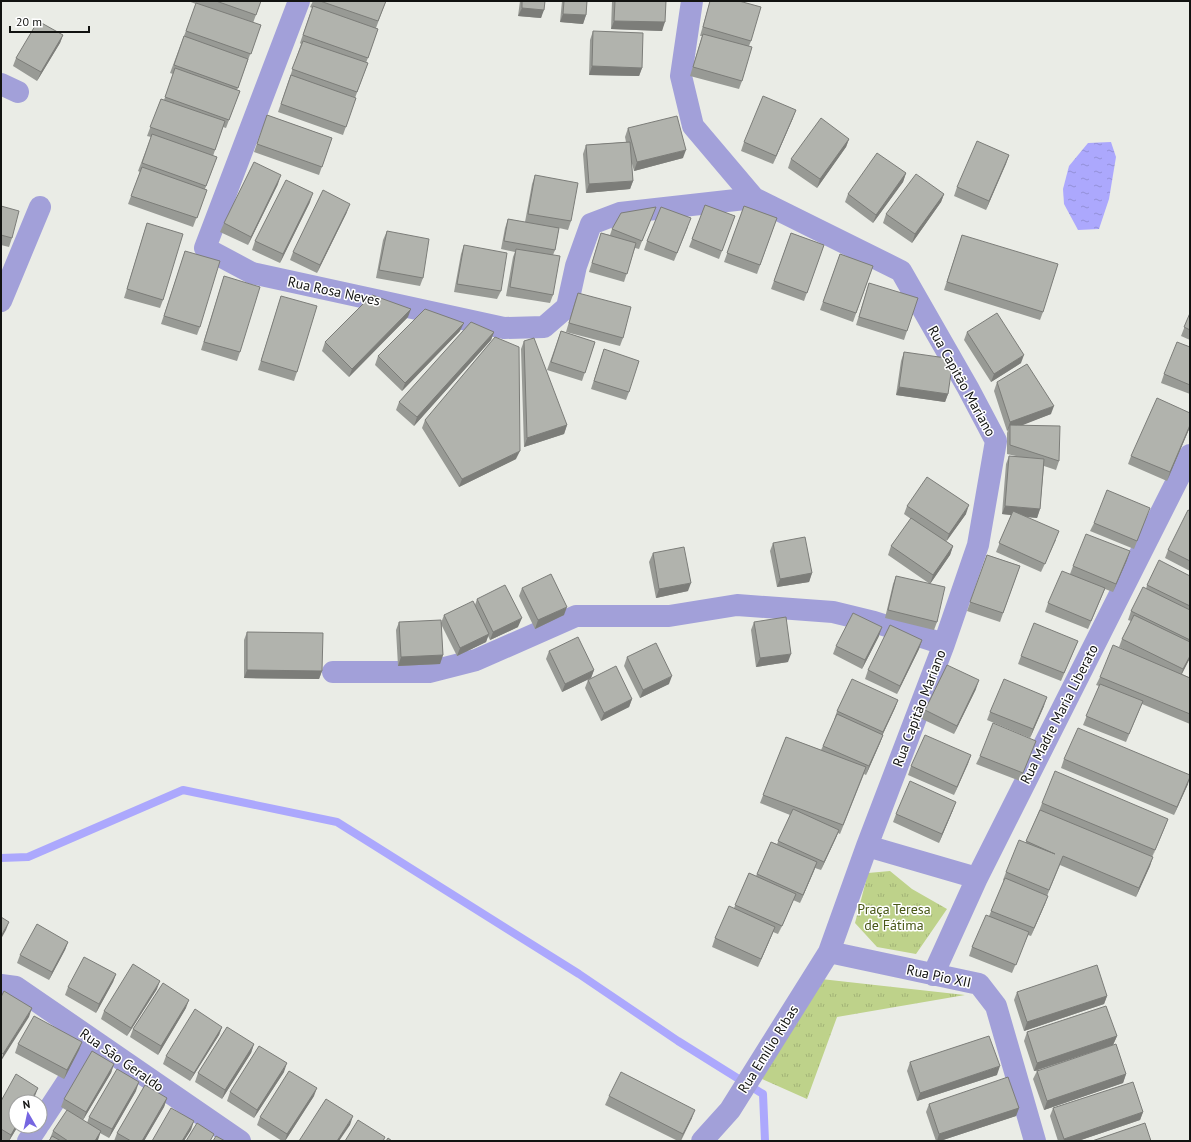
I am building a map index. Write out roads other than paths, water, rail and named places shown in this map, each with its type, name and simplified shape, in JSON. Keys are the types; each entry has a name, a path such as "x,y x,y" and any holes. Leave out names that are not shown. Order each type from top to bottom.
{"street":[{"name":"Rua Rosa Neves","path":"299,1 205,248 252,273 504,328 544,327 567,307 576,266 591,224 620,213 754,198"},
{"name":"Rua Capitão Mariano","path":"692,1 681,76 693,126 754,198 901,271 968,388 996,441 978,545 944,644 867,846 829,952"},
{"path":"1,301 40,207"},
{"name":"Rua Madre Maria Liberato","path":"933,975 977,878 1190,455"},
{"path":"333,672 429,672 476,660 576,616 669,616 737,605 833,612 874,622 944,644"},
{"path":"867,846 977,878"},
{"name":"Rua Pio XII","path":"829,952 979,984 996,1006 1035,1141"},
{"name":"Rua Emílio Ribas","path":"702,1141 730,1110 829,952"},
{"name":"Rua São Geraldo","path":"1,985 16,987 240,1141"},
{"path":"48,1111 94,1041"}],"water":[{"path":"1111,142 1116,157 1109,199 1099,229 1078,230 1064,204 1063,189 1069,166 1088,143"}],"waterway":[{"path":"1,858 28,857 183,790 337,822 579,974 678,1041 763,1094 765,1141"}],"park label":[{"name":"Praça Teresa de Fátima","path":"894,918"}]}
